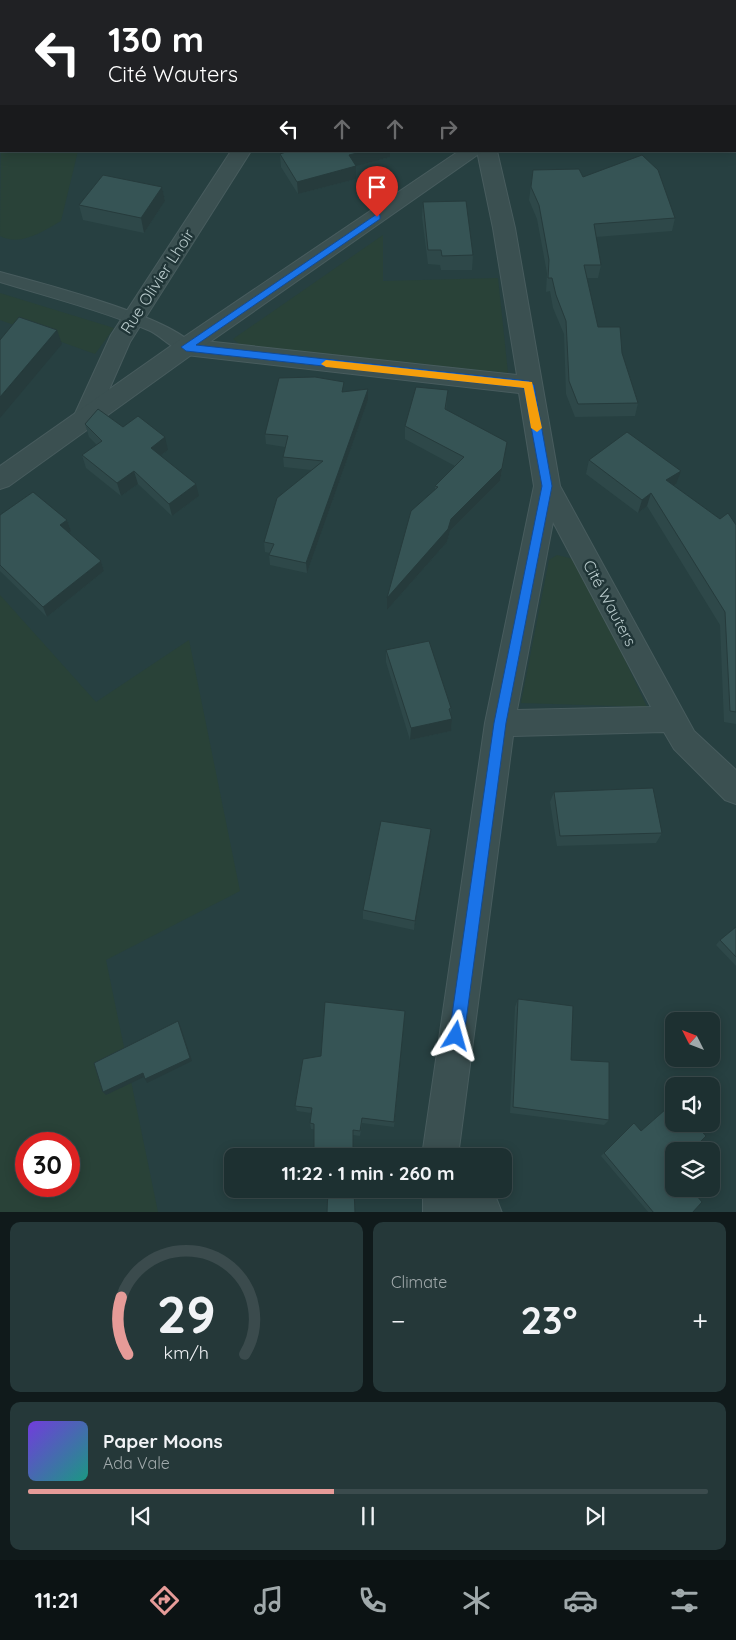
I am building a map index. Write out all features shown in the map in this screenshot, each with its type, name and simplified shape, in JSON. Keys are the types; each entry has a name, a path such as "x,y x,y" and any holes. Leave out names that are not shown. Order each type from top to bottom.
{"street":[{"name":"Rue Olivier Lhoir","path":"85,418 119,341 240,152"},
{"path":"0,479 186,347 472,152"},
{"name":"Cité Wauters","path":"487,152 504,228 547,486 684,740 736,790"},
{"path":"186,347 529,385"},
{"name":"Cité Wauters","path":"442,1148 500,723 547,486"},
{"path":"500,723 673,719"},
{"path":"441,1198 442,1212"},
{"path":"473,1198 484,1212"}],"lane":[{"path":"0,277 134,318 157,327 186,347"}],"green space":[{"path":"1,152 78,152 61,221 24,239 8,239 0,236"},
{"path":"383,235 383,281 498,278 508,373 243,347 233,339"},
{"path":"0,293 114,328 95,354 0,320"},
{"path":"557,555 578,560 647,707 521,703 549,560"},
{"path":"0,595 96,702 189,640 240,891 106,960 158,1212 0,1212"}],"building":[{"path":"286,152 361,152 349,155 356,166 297,182 280,154"},
{"path":"642,155 658,170 675,218 594,224 601,265 584,265 598,327 620,327 622,353 638,403 578,404 569,381 566,321 552,278 548,278 549,260 539,205 531,187 533,170 579,169 583,177"},
{"path":"103,175 162,187 141,218 79,205"},
{"path":"466,201 473,255 442,256 441,250 428,250 423,202"},
{"path":"19,317 57,330 0,397 0,340"},
{"path":"315,377 344,382 342,392 368,389 306,563 269,555 274,544 264,542 277,498 323,461 283,457 288,436 265,434 279,378"},
{"path":"416,387 448,390 445,409 507,442 502,468 451,519 448,529 387,598 411,511 438,487 435,486 464,457 405,426"},
{"path":"98,409 123,427 138,416 165,437 151,448 196,484 169,504 134,471 117,483 82,455 102,441 85,424"},
{"path":"627,432 681,471 666,480 720,519 728,513 736,525 736,712 730,711 725,612 651,493 642,500 589,460"},
{"path":"33,492 67,520 60,525 101,561 43,607 0,565 0,515"},
{"path":"429,641 451,708 449,709 452,719 411,728 386,650"},
{"path":"653,788 662,833 560,836 554,792"},
{"path":"381,821 431,829 415,921 363,910"},
{"path":"736,927 736,957 720,940"},
{"path":"518,999 573,1006 571,1060 609,1062 609,1120 513,1107"},
{"path":"325,1002 405,1011 394,1122 362,1118 360,1131 353,1130 353,1148 314,1148 314,1124 310,1123 312,1108 295,1106 303,1059 321,1056"},
{"path":"178,1021 190,1058 145,1079 143,1073 103,1092 94,1063"},
{"path":"665,1110 665,1132 702,1132 706,1136 700,1142 665,1142 665,1197 698,1197 702,1202 693,1212 653,1212 604,1153 634,1123 641,1131"},
{"path":"328,1198 354,1198 355,1212 327,1212"}],"slow traffic":[{"path":"326,364 529,385 537,428"}],"route":[{"path":"377,217 186,347 350,367 529,385 547,486 500,723 456,1036"}]}
